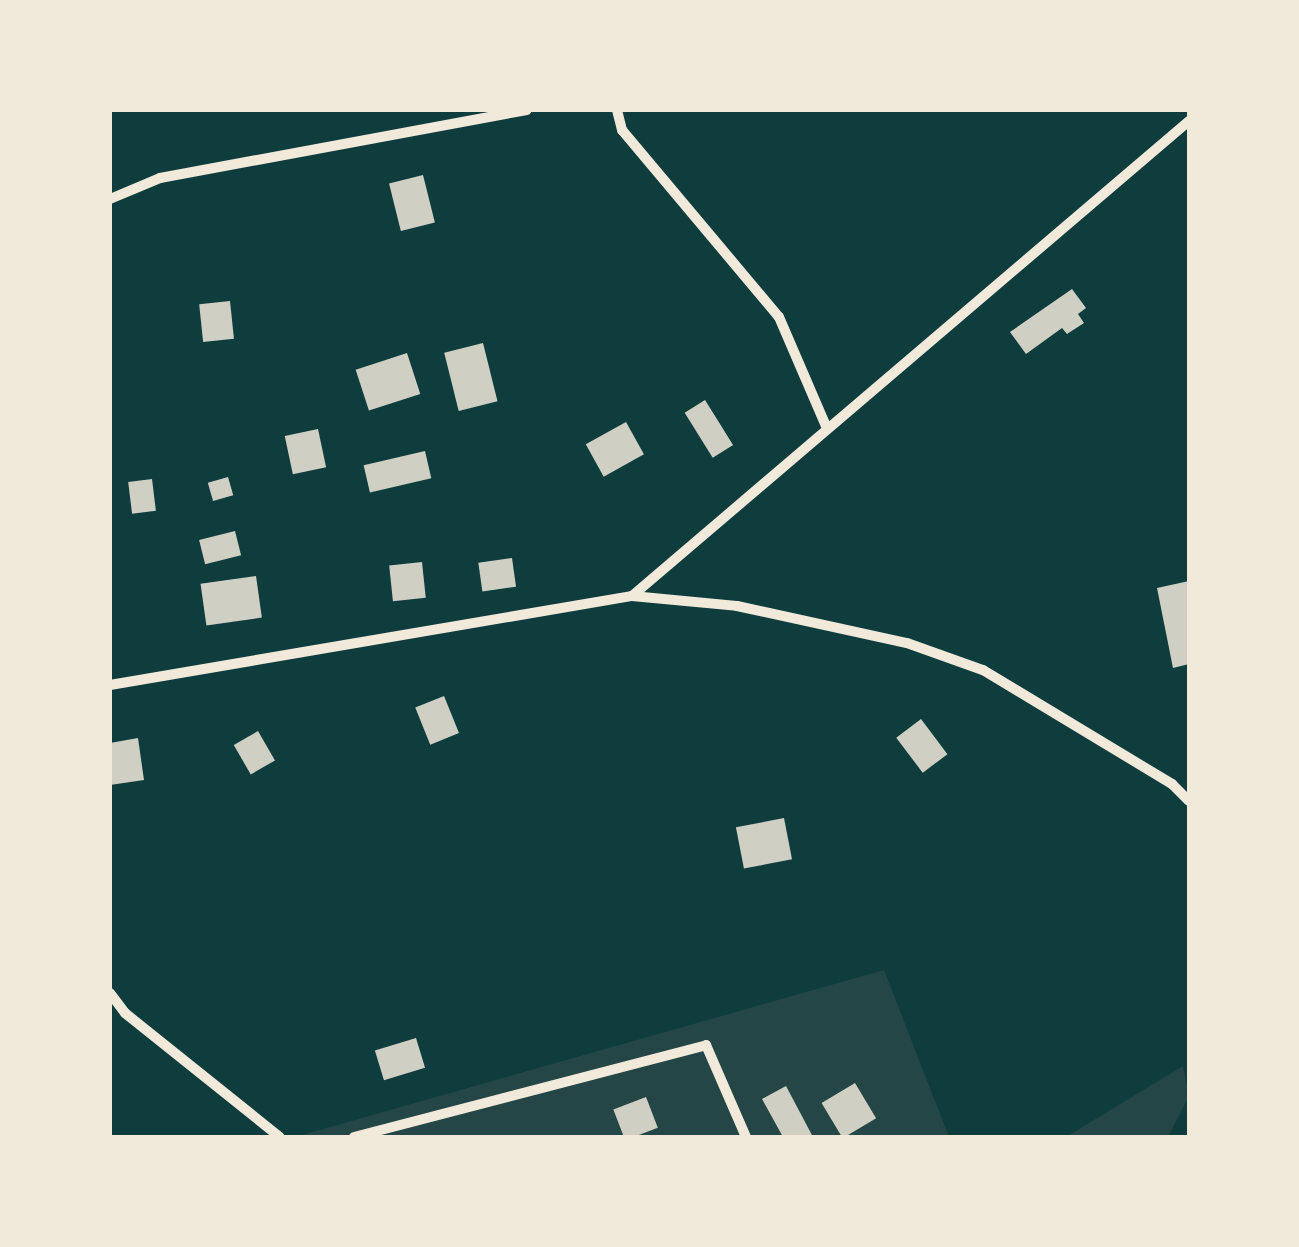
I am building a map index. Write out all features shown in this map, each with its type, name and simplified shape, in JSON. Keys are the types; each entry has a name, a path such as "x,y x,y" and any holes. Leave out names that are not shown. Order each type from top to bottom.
{"street":[{"path":"110,198 160,178 527,110"},
{"path":"617,110 622,130 778,317 826,426"},
{"path":"632,596 826,426 972,311 1189,120"},
{"path":"110,685 632,596 737,606 907,643 984,670 1172,784 1189,801"},
{"path":"110,993 125,1013 280,1137"},
{"path":"354,1137 389,1132 706,1044 746,1137"}],"shaded area":[{"path":"884,970 949,1137 295,1137"},
{"path":"1183,1066 1189,1096 1168,1137 1066,1137"}],"building":[{"path":"423,175 435,223 401,231 389,183"},
{"path":"1072,289 1086,308 1078,314 1084,323 1067,334 1062,328 1026,354 1010,332"},
{"path":"230,301 234,339 203,342 199,304"},
{"path":"483,343 498,401 459,411 444,353"},
{"path":"407,353 420,394 369,411 356,370"},
{"path":"705,400 733,445 713,458 685,413"},
{"path":"626,422 644,454 604,477 586,444"},
{"path":"318,429 326,467 293,474 285,436"},
{"path":"425,451 431,478 370,492 364,465"},
{"path":"228,477 233,495 213,501 208,483"},
{"path":"152,479 156,511 132,514 128,482"},
{"path":"235,531 241,555 205,564 199,540"},
{"path":"512,558 516,587 482,591 478,563"},
{"path":"422,562 426,598 393,601 389,565"},
{"path":"256,576 262,618 206,625 201,584"},
{"path":"1189,581 1189,664 1173,668 1157,588"},
{"path":"444,696 459,733 430,745 415,708"},
{"path":"921,719 947,754 923,773 896,738"},
{"path":"258,731 275,760 251,774 234,745"},
{"path":"138,738 144,780 110,785 110,743"},
{"path":"784,818 792,859 744,869 736,827"},
{"path":"416,1038 425,1068 384,1080 375,1051"},
{"path":"855,1083 876,1118 842,1137 822,1103"},
{"path":"786,1086 813,1137 783,1137 762,1099"},
{"path":"646,1097 658,1128 624,1137 613,1110"}]}
